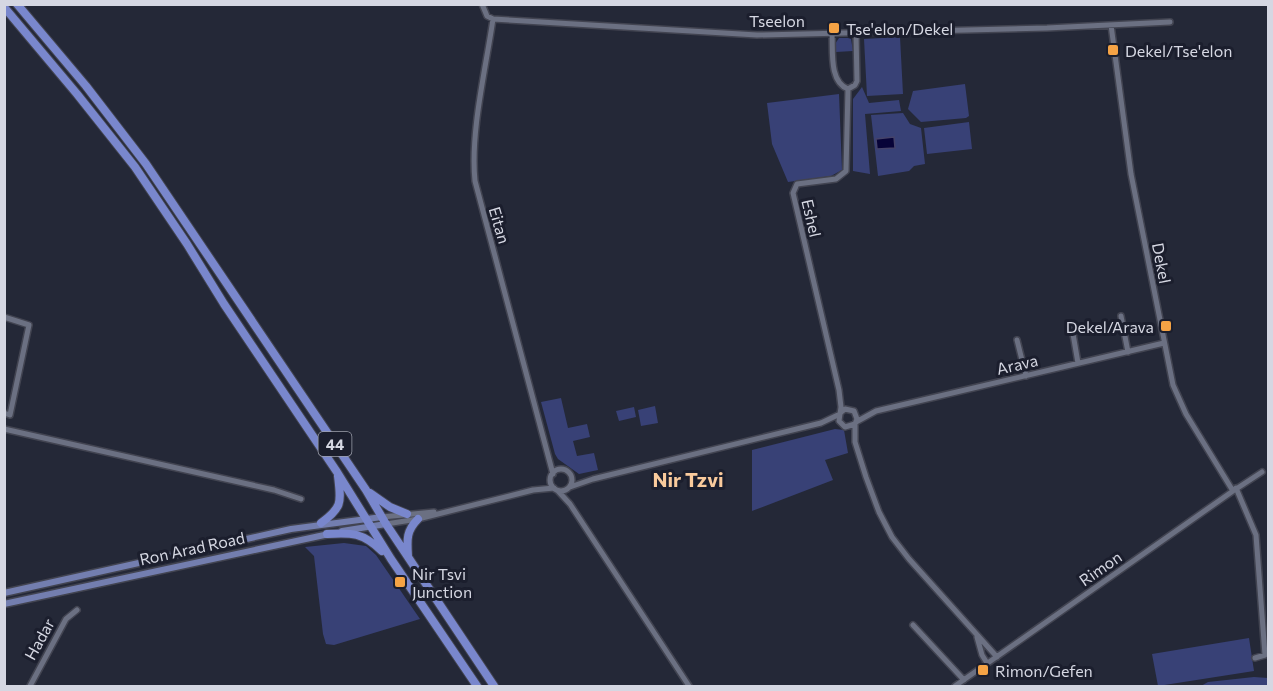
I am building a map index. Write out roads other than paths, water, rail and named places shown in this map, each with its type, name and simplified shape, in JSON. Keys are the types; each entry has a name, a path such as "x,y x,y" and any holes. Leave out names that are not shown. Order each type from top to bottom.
{"highway":[{"name":"44","path":"17,4 86,86 146,164 366,490 494,687"},
{"name":"44","path":"4,7 135,167 477,687"},
{"path":"321,523 337,510 340,504 337,472"},
{"path":"366,490 390,507 407,514"},
{"path":"409,558 407,534 409,528 418,519"},
{"path":"327,534 356,534 371,540 391,559"}],"main road":[{"name":"Ron Arad Road","path":"4,593 187,550 321,523 365,518 384,520"},
{"name":"Ron Arad Road","path":"4,604 370,526 384,520"}],"street":[{"path":"482,4 487,16 494,19"},
{"name":"Tseelon","path":"494,19 742,34 832,34 1170,22"},
{"name":"Eitan","path":"494,19 476,132 475,181 552,475"},
{"name":"Dekel","path":"1111,25 1131,174 1171,378 1179,400 1234,490 1256,535 1265,655 1256,658"},
{"name":"Eshel","path":"840,413 839,390 793,193 797,184 836,179 846,171 848,89 857,81 856,33"},
{"path":"832,34 835,72 842,86 848,89"},
{"path":"1121,316 1128,352"},
{"path":"4,317 29,325 10,415 4,413"},
{"path":"1071,328 1078,363"},
{"path":"1017,340 1026,376"},
{"name":"Arava","path":"852,410 876,411 1164,343"},
{"name":"Eshel","path":"839,390 852,410"},
{"path":"384,520 418,519 533,490 564,491 593,479 821,423 845,409 852,410 857,416 855,442 873,497 892,537 904,554 997,657"},
{"name":"Arava","path":"855,423 876,411"},
{"path":"840,413 839,421 855,442"},
{"path":"821,423 843,426 855,423"},
{"path":"4,429 274,489 301,499"},
{"name":"Eitan","path":"548,453 564,470"},
{"path":"533,490 559,470 564,470 582,479 593,479"},
{"name":"Rimon","path":"955,687 1262,472"},
{"path":"570,474 572,479 569,487 570,504"},
{"path":"552,475 550,481 570,504 689,687"},
{"path":"384,520 407,514 454,510"},
{"name":"Hadar","path":"30,687 66,619 77,610"},
{"path":"913,625 964,680"},
{"path":"974,633 987,663"}],"place":[{"name":"Tse'elon/Dekel","path":"834,28"},
{"name":"Dekel/Tse'elon","path":"1113,50"},
{"name":"Dekel/Arava","path":"1166,326"},
{"name":"Nir Tsvi Junction","path":"400,582"},
{"name":"Rimon/Gefen","path":"983,670"}],"district":[{"name":"Nir Tzvi","path":"688,479"}]}
